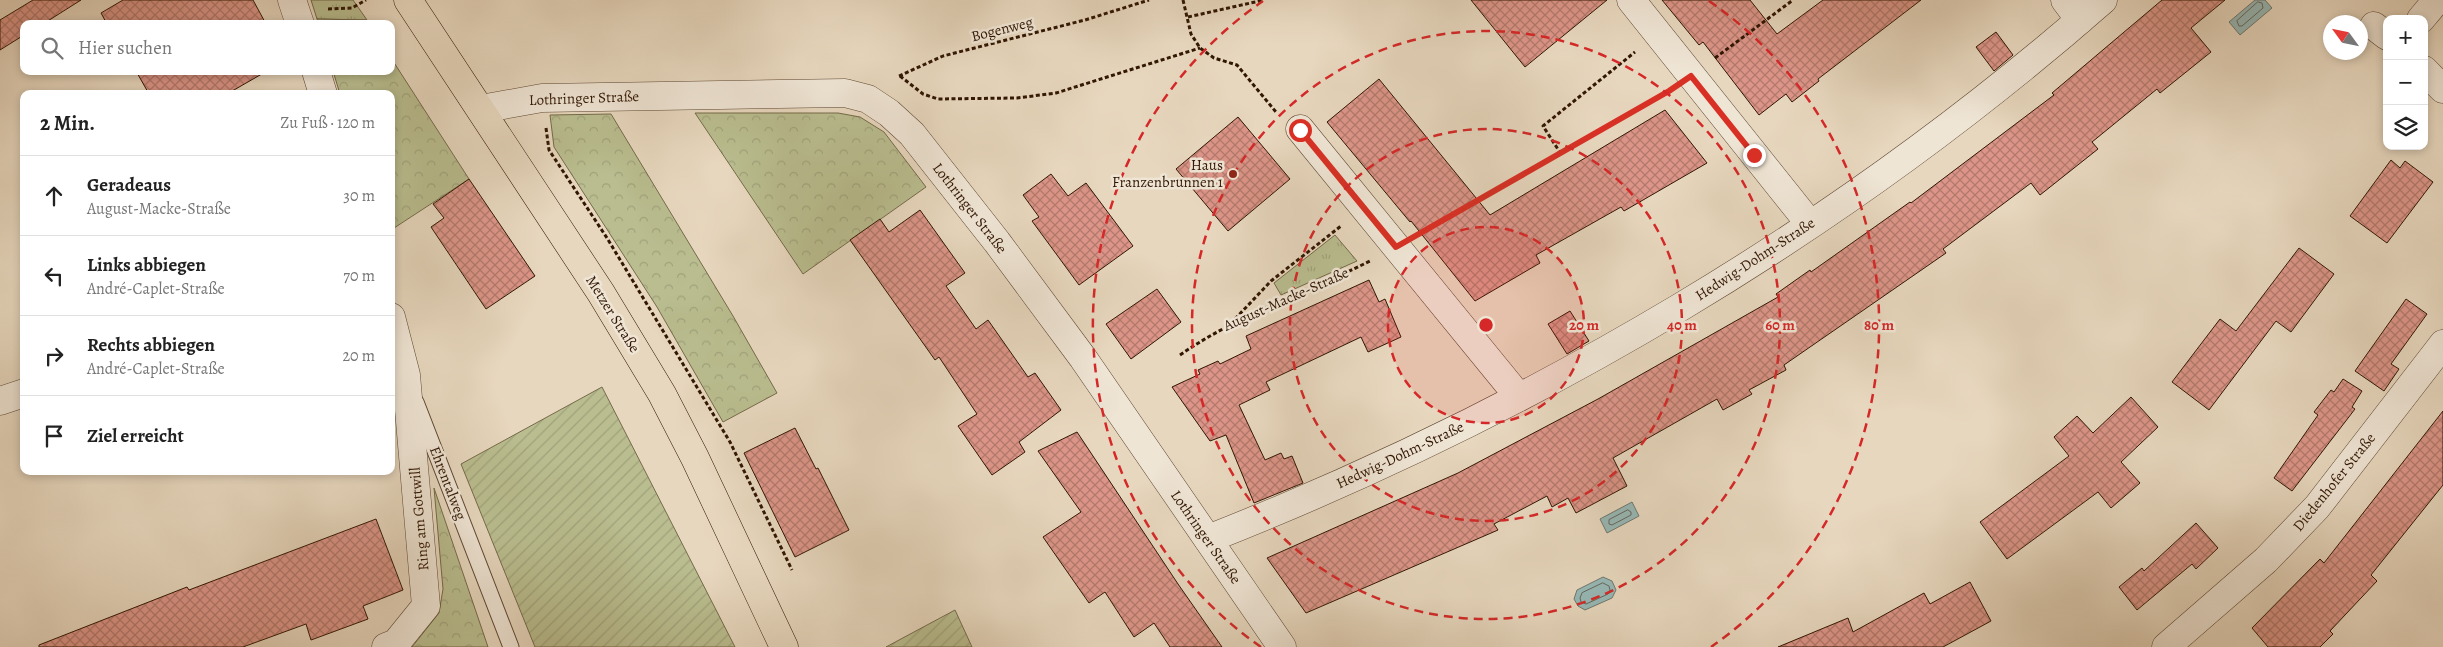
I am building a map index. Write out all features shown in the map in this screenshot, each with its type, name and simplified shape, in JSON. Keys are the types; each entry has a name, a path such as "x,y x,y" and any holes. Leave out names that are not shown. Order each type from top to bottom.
{"main road":[{"name":"Metzer Straße","path":"408,0 482,109 523,178 601,293 662,394 685,437 784,647"}],"street":[{"path":"292,0 299,20"},
{"path":"1630,0 1810,224"},
{"name":"Hedwig-Dohm-Straße","path":"1208,539 1352,479 1520,398 1690,301 1810,224 1907,157 2073,10 2103,0"},
{"path":"2424,15 2437,0"},
{"path":"2428,74 2443,89"},
{"path":"317,75 322,90"},
{"name":"Lothringer Straße","path":"482,109 542,98 845,93 868,99 890,113 912,134 997,242 1083,358 1282,647"},
{"path":"1300,130 1520,398"},
{"name":"Ehrentalweg","path":"395,332 406,375"},
{"name":"Diedenhofer Straße","path":"2166,647 2266,560 2317,507 2443,344"},
{"name":"Ring am Gottwill","path":"386,647 396,643 426,606 406,375"},
{"path":"0,401 20,394"}],"lane":[{"name":"Ehrentalweg","path":"406,375 511,647"}],"path":[{"path":"339,9 352,8 366,0"},
{"name":"Bogenweg","path":"868,99 900,76 943,56 1085,20 1149,0"},
{"path":"1183,0 1191,34 1200,48 1214,58 1237,65 1279,115 1300,130"},
{"path":"1188,17 1264,0"},
{"name":"August-Macke-Straße","path":"1180,354 1233,321 1361,265 1396,247 1561,154 1669,91 1793,0"},
{"path":"900,76 923,94 938,99 1017,98 1056,93 1200,48"},
{"path":"1561,154 1543,126 1636,51"},
{"path":"1233,321 1271,281 1341,226"}],"green space":[{"path":"311,0 353,0 367,20 317,19"},
{"path":"317,19 367,20 317,20"},
{"path":"395,64 469,179 395,227 395,90 339,90 334,75 395,75"},
{"path":"695,113 838,113 860,117 884,132 926,187 803,274"},
{"path":"611,114 733,316 777,393 723,422 657,307 554,147 550,115"},
{"path":"1335,235 1357,261 1281,295 1274,283"},
{"path":"602,387 735,647 535,647 461,464"},
{"path":"434,488 488,647 412,647 439,613 443,589"},
{"path":"955,610 972,647 886,647"}],"water":[{"path":"2255,0 2265,0 2272,8 2240,35 2229,22"},
{"path":"1632,502 1639,516 1607,533 1600,519"},
{"path":"1603,577 1612,581 1616,590 1612,598 1585,610 1578,606 1574,599 1577,590"}],"building":[{"path":"33,0 81,0 49,20 20,20 20,38 0,50 0,20"},
{"path":"123,0 253,0 264,20 105,20 101,13"},
{"path":"1471,0 1607,0 1525,67"},
{"path":"1662,0 1750,0 1777,34 1823,0 1921,0 1818,79 1819,81 1792,102 1786,94 1759,115 1703,42 1699,45"},
{"path":"2162,0 2225,0 2191,28 2211,52 2160,93 2157,89 2092,142 2098,149 2040,195 2031,183 1943,249 1946,253 1784,365 1786,370 1749,390 1752,394 1723,410 1717,399 1613,458 1627,486 1576,513 1568,498 1552,507 1547,496 1494,524 1498,530 1306,613 1267,558 1458,473 1598,399 1778,297 1776,294 1911,203 2054,95 2052,93"},
{"path":"1996,32 2013,55 1994,71 1976,47"},
{"path":"138,75 260,75 234,90 147,90"},
{"path":"1379,79 1490,215 1665,110 1707,163 1624,211 1621,207 1536,255 1540,263 1475,301 1411,221 1327,122"},
{"name":"Haus Franzenbrunnen 1","path":"1238,117 1290,179 1228,231 1176,169"},
{"path":"2391,160 2400,168 2405,161 2433,182 2387,243 2350,216"},
{"path":"1051,174 1068,196 1086,183 1133,246 1079,285 1032,221 1039,217 1023,195"},
{"path":"469,179 535,276 486,309 431,227 444,218 433,204"},
{"path":"920,210 965,273 946,286 976,329 988,320 1028,377 1035,373 1061,410 1019,442 1025,452 992,475 958,426 977,414 939,357 935,360 850,240 880,219 889,232"},
{"path":"2299,248 2334,274 2291,332 2276,321 2209,410 2172,382 2220,319 2236,331"},
{"path":"1369,280 1379,302 1385,299 1401,337 1368,352 1361,337 1266,382 1270,390 1239,405 1265,460 1281,453 1284,459 1292,456 1303,483 1254,503 1226,435 1210,441 1172,387 1200,374 1198,370 1218,361 1220,364 1251,349 1246,336"},
{"path":"1157,289 1181,322 1131,359 1106,324"},
{"path":"2406,299 2427,314 2391,364 2399,369 2384,391 2355,371"},
{"path":"1570,311 1589,341 1567,354 1548,324"},
{"path":"2343,379 2362,391 2352,407 2355,409 2292,491 2274,478 2318,415 2314,412 2331,390 2334,392"},
{"path":"2131,397 2158,427 2121,462 2140,483 2111,508 2098,492 2007,559 1980,522 2069,456 2054,437 2077,416 2093,433"},
{"path":"2443,411 2443,485 2371,575 2377,581 2330,631 2333,634 2320,647 2268,647 2252,628 2320,559 2324,563"},
{"path":"795,428 816,469 818,468 849,530 795,557 744,453"},
{"path":"1077,432 1222,647 1170,647 1154,623 1134,637 1105,592 1089,603 1043,537 1081,512 1038,451"},
{"path":"376,519 403,590 363,606 368,619 311,640 306,624 243,647 39,647 39,645 187,587 189,590"},
{"path":"2196,523 2218,548 2196,569 2192,564 2137,610 2119,587 2142,568 2144,571"},
{"path":"1970,582 1991,621 1943,647 1778,647 1848,618 1853,632 1924,593 1930,604"}],"place":[{"name":"Haus Franzenbrunnen 1","path":"1233,174"}],"route":[{"path":"1300,130 1396,247 1669,91 1691,76 1754,155"}]}
